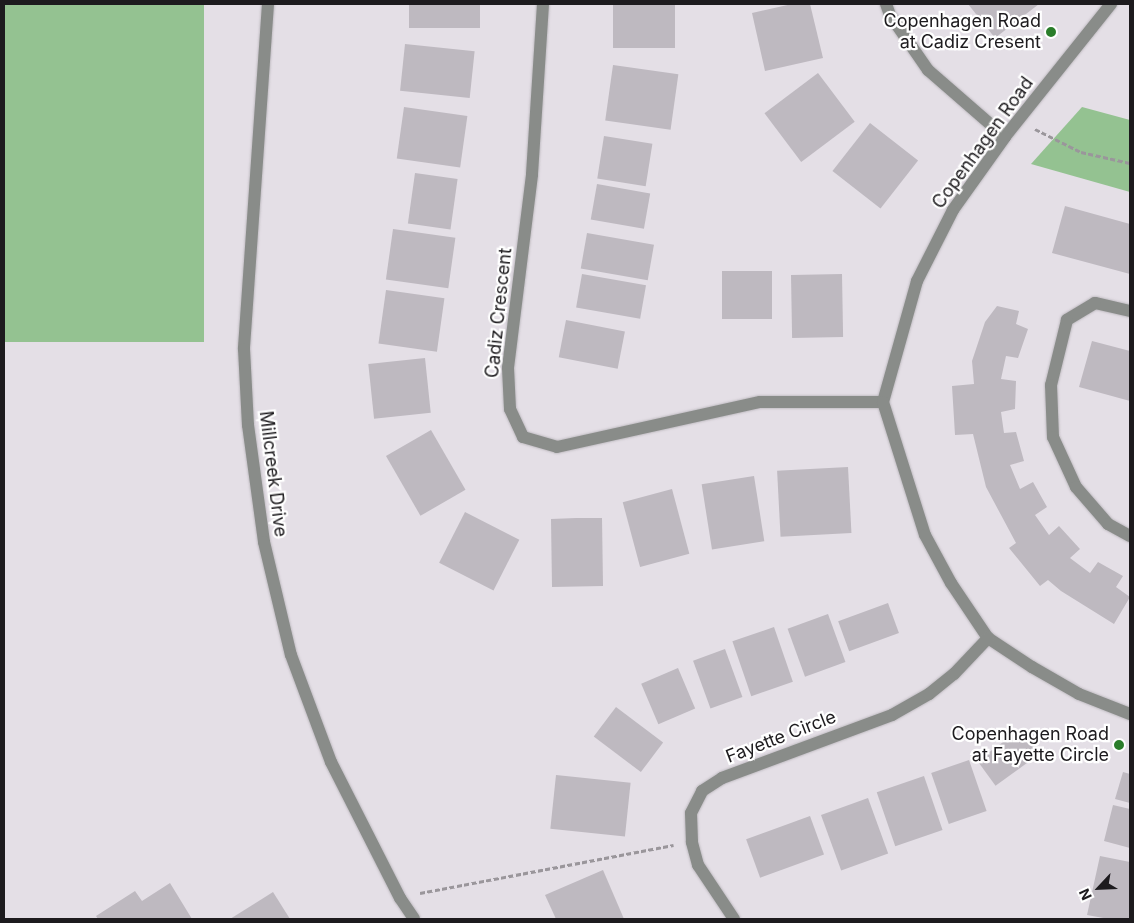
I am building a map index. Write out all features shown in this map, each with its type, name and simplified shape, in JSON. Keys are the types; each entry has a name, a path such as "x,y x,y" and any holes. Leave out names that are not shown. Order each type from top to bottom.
{"street":[{"name":"Millcreek Drive","path":"268,4 244,349 248,425 264,542 291,655 331,762 400,898 414,919"},
{"name":"Cadiz Crescent","path":"543,4 532,176 508,368 510,409 523,437 557,447 760,402 883,402"},
{"path":"886,4 890,15 928,70 1005,136"},
{"name":"Copenhagen Road","path":"883,402 917,281 953,210 1005,136 1111,4"},
{"path":"1130,311 1095,303 1067,320 1051,385 1053,436 1076,487 1108,524 1130,536"},
{"path":"883,402 925,535 951,583 988,638 1032,667 1079,694 1130,714"},
{"name":"Fayette Circle","path":"734,919 698,865 692,842 691,813 702,791 722,778 892,715 929,694 954,674 988,638"}],"path":[{"path":"1018,120 1081,152 1130,163"},
{"path":"400,898 452,885 692,842"}],"green space":[{"path":"4,4 204,4 204,342 4,342"},
{"path":"1082,107 1130,120 1130,192 1031,164"}],"building":[{"path":"409,4 480,4 480,28 409,28"},
{"path":"613,4 675,4 675,48 613,48"},
{"path":"792,4 810,4 823,58 765,71 752,13"},
{"path":"968,4 1039,4 995,38"},
{"path":"405,44 475,51 470,98 400,91"},
{"path":"613,65 678,74 671,130 605,120"},
{"path":"818,73 855,122 801,162 764,113"},
{"path":"404,107 467,116 460,167 397,158"},
{"path":"870,123 918,161 881,209 832,171"},
{"path":"604,136 652,144 646,186 597,178"},
{"path":"415,173 458,179 450,229 408,224"},
{"path":"597,184 650,193 644,229 591,219"},
{"path":"1065,206 1130,224 1130,274 1052,253"},
{"path":"393,229 455,238 448,288 386,280"},
{"path":"587,233 654,245 648,280 581,268"},
{"path":"722,271 772,271 772,319 722,319"},
{"path":"582,274 646,285 640,319 576,307"},
{"path":"842,274 843,337 792,338 791,275"},
{"path":"386,290 444,298 437,352 378,343"},
{"path":"997,306 1019,311 1016,324 1028,329 1018,358 1006,356 1001,379 1016,381 1015,409 1001,412 1004,433 1016,432 1024,461 1010,465 1020,489 1033,482 1047,507 1035,515 1049,535 1059,526 1080,549 1070,558 1090,573 1098,562 1123,576 1116,587 1130,597 1114,624 1061,591 1048,580 1040,586 1009,548 1016,543 986,487 973,434 955,435 952,386 974,384 972,361 985,322"},
{"path":"566,320 625,331 618,369 559,357"},
{"path":"1092,341 1130,351 1130,401 1079,387"},
{"path":"425,358 431,413 374,419 368,364"},
{"path":"431,430 466,490 420,516 386,456"},
{"path":"848,467 851,533 781,537 777,471"},
{"path":"754,476 764,541 712,549 702,484"},
{"path":"672,489 689,554 640,567 623,502"},
{"path":"465,512 519,540 493,590 439,563"},
{"path":"602,518 603,586 552,587 551,519"},
{"path":"888,603 899,633 849,651 838,621"},
{"path":"828,614 845,662 805,677 788,629"},
{"path":"774,627 793,682 751,696 732,641"},
{"path":"725,649 742,697 710,709 693,661"},
{"path":"678,668 695,709 658,724 641,684"},
{"path":"616,707 663,743 641,772 594,737"},
{"path":"1021,729 1039,754 996,786 977,761"},
{"path":"969,760 987,811 949,824 931,773"},
{"path":"1123,772 1130,774 1130,803 1115,799"},
{"path":"556,775 631,783 625,837 550,829"},
{"path":"924,776 943,830 895,846 877,792"},
{"path":"868,798 888,853 841,871 821,815"},
{"path":"1113,805 1130,809 1130,848 1104,841"},
{"path":"810,816 824,855 760,878 746,839"},
{"path":"1100,856 1130,862 1130,919 1109,919 1087,915"},
{"path":"603,870 624,919 556,919 545,895"},
{"path":"170,883 192,919 98,919 96,916 135,891 142,901"},
{"path":"273,892 290,919 230,919"}],"place":[{"name":"Copenhagen Road at Cadiz Cresent","path":"1051,32"},
{"name":"Copenhagen Road at Fayette Circle","path":"1119,745"}]}
